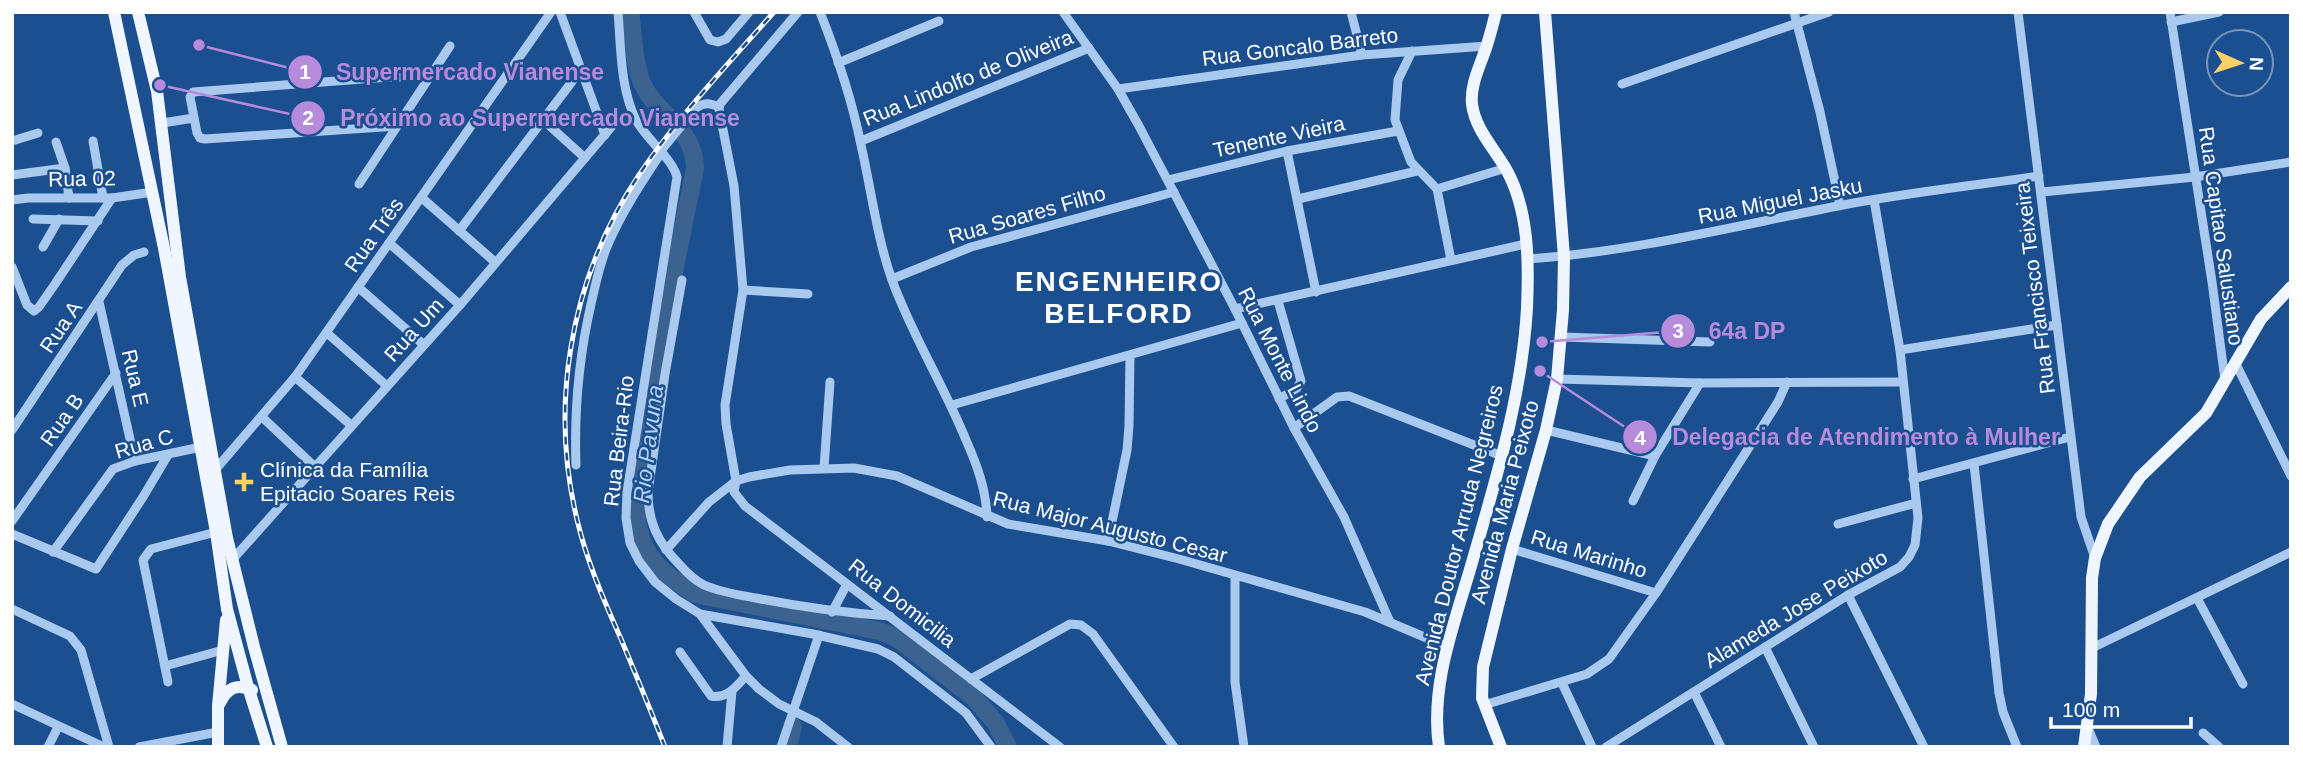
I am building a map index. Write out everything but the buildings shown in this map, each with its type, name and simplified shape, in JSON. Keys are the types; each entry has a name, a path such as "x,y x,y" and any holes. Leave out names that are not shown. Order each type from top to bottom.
{"main road":[{"path":"114,12 153,192 201,447 228,610 267,747"},
{"path":"138,12 157,91 180,277 232,561 282,747"},
{"name":"Avenida Doutor Arruda Negreiros","path":"1439,747 1438,687 1510,425 1523,351 1527,259 1518,199 1506,168 1481,131 1472,106 1474,84 1496,12"},
{"name":"Avenida Maria Peixoto","path":"1501,747 1484,705 1483,667 1512,549 1546,430 1557,379 1562,337 1564,257 1545,12"},
{"path":"121,46 127,53 137,55 142,53 147,44"},
{"path":"133,97 135,91 144,85 157,91"},
{"path":"2084,747 2091,694 2092,578 2095,558 2108,524 2140,477 2206,413 2262,319 2291,287"},
{"path":"218,747 218,706 228,610"},
{"path":"218,706 227,691 233,687 248,687 261,695 276,724"}],"street":[{"name":"Rua Três","path":"215,470 295,377 551,12"},
{"path":"559,12 605,135"},
{"name":"Rua Beira-Rio","path":"618,12 626,89 630,103 643,130 676,170 676,191 627,492 626,518 630,543 639,561 656,582 700,614 862,644 894,657 966,713 991,747"},
{"path":"694,12 710,40 718,43 726,39 749,12"},
{"path":"576,465 577,387 586,326 599,269 622,214 661,153 688,118 702,104 720,106 798,12"},
{"path":"820,12 861,141 892,279 907,316 952,405 982,481 987,517"},
{"name":"Rua Monte Lindo","path":"1063,12 1118,89 1168,180 1236,309 1294,428 1344,517 1390,622"},
{"path":"1351,12 1362,55"},
{"path":"1794,12 1820,112 1840,205"},
{"path":"1622,84 1829,12"},
{"name":"Rua Francisco Teixeira","path":"2018,12 2081,517 2095,558"},
{"path":"2171,17 2219,12"},
{"name":"Rua Capitao Salustiano","path":"2171,17 2225,382"},
{"path":"838,63 939,22"},
{"path":"359,184 450,46"},
{"name":"Rua Goncalo Barreto","path":"1118,89 1362,55 1487,46"},
{"name":"Rua Lindolfo de Oliveira","path":"861,141 1089,48"},
{"path":"1412,51 1398,80 1395,120 1411,162 1437,189 1451,260"},
{"path":"459,231 580,71"},
{"path":"397,126 205,139 200,138 190,97 193,92 389,77 429,77"},
{"name":"Rua Domicilia","path":"720,106 719,113 734,186 743,290 725,405 736,496 745,506 1059,747"},
{"path":"162,123 194,118"},
{"path":"542,119 585,158"},
{"name":"Rua Um","path":"232,561 460,305 618,119"},
{"name":"Tenente Vieira","path":"1168,180 1287,151 1398,131"},
{"path":"12,141 38,133"},
{"path":"12,267 32,311 39,307 98,221 108,198 93,141"},
{"path":"56,142 65,168 69,198"},
{"path":"1287,151 1316,292"},
{"path":"2042,192 2195,177 2291,162"},
{"path":"12,175 65,168"},
{"path":"1437,189 1506,168"},
{"path":"1298,199 1417,171"},
{"name":"Rua Miguel Jasku","path":"1527,259 1564,257 1702,235 1840,205 2039,176"},
{"name":"Rua 02","path":"12,200 108,198 153,192"},
{"name":"Rua Soares Filho","path":"892,279 971,247 1174,192"},
{"path":"422,198 495,262"},
{"name":"Alameda Jose Peixoto","path":"1606,747 1849,595 1900,567 1915,545 1916,503 1900,350 1874,200"},
{"path":"33,219 98,221"},
{"path":"43,247 60,219"},
{"path":"389,243 460,305"},
{"path":"1236,309 1526,244"},
{"name":"Rua A","path":"12,430 122,265 134,255 144,252"},
{"path":"682,280 664,374 648,492 648,511 653,528 666,550 685,571 702,584 730,593 832,612 890,616"},
{"path":"358,288 424,345"},
{"path":"743,290 808,294"},
{"path":"1279,301 1301,381 1297,388 1279,399"},
{"name":"Rua E","path":"99,302 135,461"},
{"path":"952,405 1242,323"},
{"path":"1900,350 2057,325"},
{"path":"327,333 387,386"},
{"path":"1562,337 1710,342"},
{"path":"1108,541 1127,450 1130,356"},
{"path":"2235,362 2291,476"},
{"name":"Rua B","path":"12,521 116,373"},
{"path":"295,377 352,425"},
{"path":"1557,379 1700,383 1902,382"},
{"path":"824,468 830,382"},
{"path":"1484,705 1587,674 1609,659 1656,593 1778,402 1787,382"},
{"path":"1633,501 1654,456 1700,383"},
{"path":"1294,428 1337,397 1349,396 1502,456"},
{"path":"262,417 315,467"},
{"path":"1546,430 1654,456"},
{"path":"1913,479 2070,437"},
{"name":"Rua C","path":"53,552 107,475 119,465 201,447"},
{"path":"12,534 94,569 98,568 168,454"},
{"path":"1974,464 1999,693 2003,712 2017,747"},
{"name":"Rua Major Augusto Cesar","path":"666,550 709,502 736,481 767,473 854,468 897,476 987,517 1021,527 1108,541 1364,612 1448,646"},
{"path":"1838,524 1916,503"},
{"path":"168,682 143,560 151,549 216,532"},
{"name":"Rua Marinho","path":"1512,549 1656,593"},
{"path":"2092,648 2291,552"},
{"path":"1235,576 1235,682 1244,747"},
{"path":"832,612 847,584"},
{"path":"1849,595 1924,747"},
{"path":"2197,598 2243,684"},
{"path":"12,609 70,636 81,650 109,747"},
{"path":"700,614 746,676 769,697 828,730 848,747"},
{"path":"971,679 1070,624 1081,625 1093,634 1174,747"},
{"path":"781,747 819,635"},
{"path":"1765,647 1814,747"},
{"path":"165,666 223,650"},
{"path":"680,652 711,696 719,697 732,691 746,676"},
{"path":"1562,683 1592,747"},
{"path":"727,747 732,691"},
{"path":"1694,692 1721,747"},
{"path":"12,704 104,747"},
{"path":"48,747 58,727"},
{"path":"2088,728 2096,747"},
{"path":"139,747 218,732"},
{"path":"2203,733 2219,747"}],"waterway":[{"name":"Rio Pavuna","path":"630,12 635,57 642,83 689,143 694,155 695,169 674,271 638,490 638,526 645,547 663,570 695,594 879,631 895,637 974,698 995,722 1008,747"},
{"path":"788,747 793,726"}],"railway":[{"path":"665,747 599,588 581,535 571,489 566,442 566,395 571,349 580,303 595,259 615,216 639,175 686,112 774,12"}],"place":[{"name":"Supermercado Vianense","path":"199,45"},
{"name":"Próximo ao Supermercado Vianense","path":"160,85"},
{"name":"64a DP","path":"1542,342"},
{"name":"Delegacia de Atendimento à Mulher","path":"1540,371"},
{"name":"Clínica da Família Epitacio Soares Reis","path":"244,482"}],"district":[{"name":"ENGENHEIRO BELFORD","path":"1119,297"}]}
